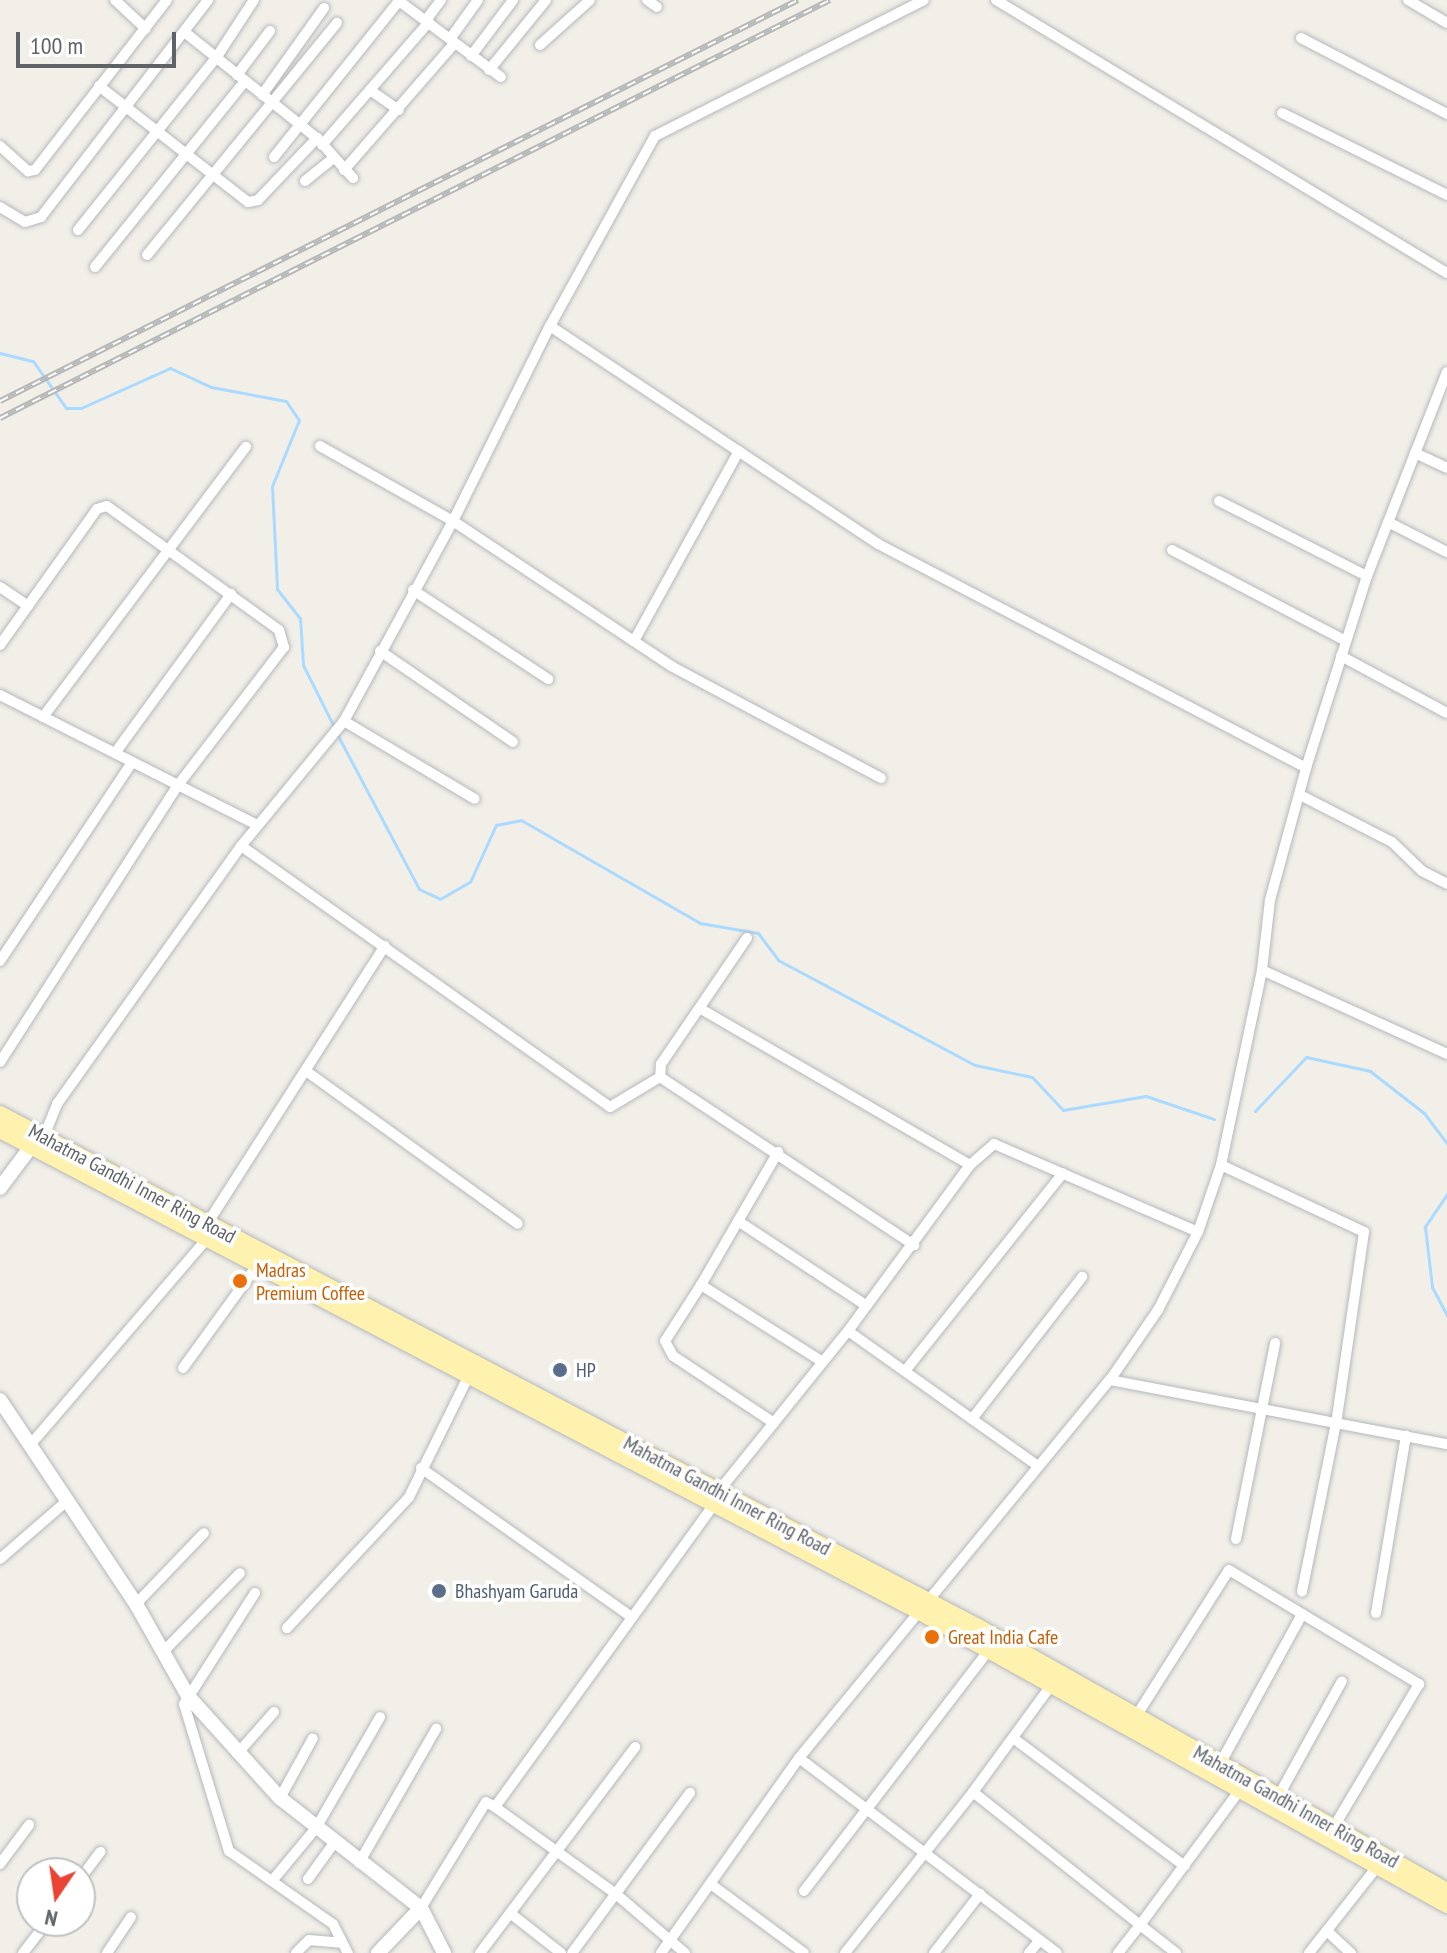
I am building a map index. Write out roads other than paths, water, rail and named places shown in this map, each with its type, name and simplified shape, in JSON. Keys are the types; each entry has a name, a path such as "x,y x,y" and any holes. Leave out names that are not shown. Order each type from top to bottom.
{"main road":[{"name":"Mahatma Gandhi Inner Ring Road","path":"0,1114 36,1143"},
{"name":"Mahatma Gandhi Inner Ring Road","path":"0,1130 36,1143 924,1607 1220,1764 1447,1891"},
{"name":"Mahatma Gandhi Inner Ring Road","path":"207,1232 256,1267 468,1377 716,1498"},
{"name":"Mahatma Gandhi Inner Ring Road","path":"924,1607 990,1649 1447,1905"}],"street":[{"path":"115,0 146,29"},
{"path":"0,146 32,172 167,0"},
{"path":"0,207 25,222 41,217 187,34 208,0"},
{"path":"78,230 216,58 254,0"},
{"path":"99,86 211,176 253,203 370,90 441,0"},
{"path":"344,170 399,110 452,41 478,0"},
{"path":"471,56 513,0"},
{"path":"489,70 546,0"},
{"path":"540,45 590,0"},
{"path":"647,0 657,7"},
{"path":"0,1188 36,1143 57,1104 255,824 341,724 453,521 550,326 655,136 924,0"},
{"path":"996,0 1447,273"},
{"path":"1408,0 1447,23"},
{"path":"274,157 396,2 427,21 501,77"},
{"path":"262,95 324,8"},
{"path":"147,255 337,23"},
{"path":"95,267 241,78 270,31"},
{"path":"187,34 320,141 353,178"},
{"path":"1301,38 1447,114"},
{"path":"370,90 399,110"},
{"path":"1282,113 1447,195"},
{"path":"305,181 333,158"},
{"path":"550,326 878,544 1306,768"},
{"path":"661,1953 799,1758 1110,1380 1158,1310 1198,1232 1221,1165 1262,970 1270,900 1306,768 1367,576 1445,386 1447,372"},
{"path":"320,446 453,521 634,641 881,778"},
{"path":"43,717 246,447"},
{"path":"634,641 739,451"},
{"path":"1415,453 1447,468"},
{"path":"1219,501 1367,576"},
{"path":"0,645 97,509 117,509 279,630 284,647 178,785 0,1062"},
{"path":"1388,522 1447,552"},
{"path":"1172,550 1346,641"},
{"path":"0,587 28,606"},
{"path":"413,590 548,679"},
{"path":"115,753 231,594"},
{"path":"380,651 513,742"},
{"path":"1341,656 1447,713"},
{"path":"0,695 255,824"},
{"path":"341,724 475,799"},
{"path":"0,961 132,762"},
{"path":"1300,795 1392,842 1422,871 1447,884"},
{"path":"241,846 610,1107 660,1077"},
{"path":"660,1077 661,1064 747,938"},
{"path":"31,1444 207,1232 385,946"},
{"path":"1262,970 1447,1054"},
{"path":"701,1009 970,1165"},
{"path":"306,1071 518,1224"},
{"path":"660,1077 778,1152 914,1245"},
{"path":"495,1807 716,1498 848,1331 984,1149 998,1145 1198,1232"},
{"path":"774,1423 673,1356 665,1341 778,1152"},
{"path":"1221,1165 1364,1232 1336,1423 1302,1592"},
{"path":"905,1371 1063,1173"},
{"path":"738,1221 867,1306"},
{"path":"183,1368 256,1267"},
{"path":"972,1419 1082,1277"},
{"path":"701,1285 823,1362"},
{"path":"848,1331 1038,1466"},
{"path":"1236,1539 1275,1343"},
{"path":"287,1628 409,1497 468,1377"},
{"path":"1110,1380 1447,1444"},
{"path":"0,1400 136,1604 188,1696 237,1754 280,1798 359,1863 421,1908 444,1953"},
{"path":"1376,1613 1406,1436"},
{"path":"421,1468 630,1616"},
{"path":"0,1559 68,1500"},
{"path":"136,1604 204,1533"},
{"path":"1135,1718 1229,1570 1419,1684 1333,1828"},
{"path":"163,1652 240,1573"},
{"path":"255,1593 184,1704 227,1846 234,1857 333,1924 348,1953"},
{"path":"1220,1764 1302,1614"},
{"path":"804,1891 990,1649"},
{"path":"1278,1797 1342,1681"},
{"path":"845,1953 973,1792 1052,1684"},
{"path":"237,1754 274,1712"},
{"path":"272,1881 316,1828 380,1717"},
{"path":"359,1863 436,1729"},
{"path":"280,1798 313,1738"},
{"path":"1013,1738 1185,1866"},
{"path":"480,1953 635,1747"},
{"path":"799,1758 1057,1953"},
{"path":"1118,1953 1240,1790"},
{"path":"973,1792 1176,1953"},
{"path":"572,1953 690,1793"},
{"path":"378,1953 421,1908 486,1802 616,1894 685,1953"},
{"path":"0,1864 29,1825"},
{"path":"308,1879 334,1843"},
{"path":"96,1857 100,1852"},
{"path":"1309,1953 1377,1867"},
{"path":"712,1885 804,1953"},
{"path":"934,1953 980,1894"},
{"path":"510,1913 561,1953"},
{"path":"107,1953 131,1917"},
{"path":"1327,1931 1351,1953"},
{"path":"23,1953 36,1937"},
{"path":"296,1953 309,1940 341,1943"},
{"path":"1029,1953 1040,1940"}],"waterway":[{"path":"0,353 33,361 66,408 81,408 170,368 211,387 286,401 299,420 272,486 277,589 300,618 303,665 334,727"},
{"path":"337,734 419,889 440,899 470,882 496,825 521,820 700,923 758,933 778,960 975,1065 1032,1077 1063,1110 1146,1096 1214,1119"},
{"path":"1255,1111 1306,1057 1370,1071 1424,1113 1447,1144"},
{"path":"1447,1194 1425,1227 1432,1287 1447,1315"}],"railway":[{"path":"0,401 798,0"},
{"path":"0,418 830,0"}],"place":[{"name":"Madras Premium Coffee","path":"240,1281"},
{"name":"HP","path":"560,1370"},
{"name":"Bhashyam Garuda","path":"439,1591"},
{"name":"Great India Cafe","path":"932,1637"}]}
